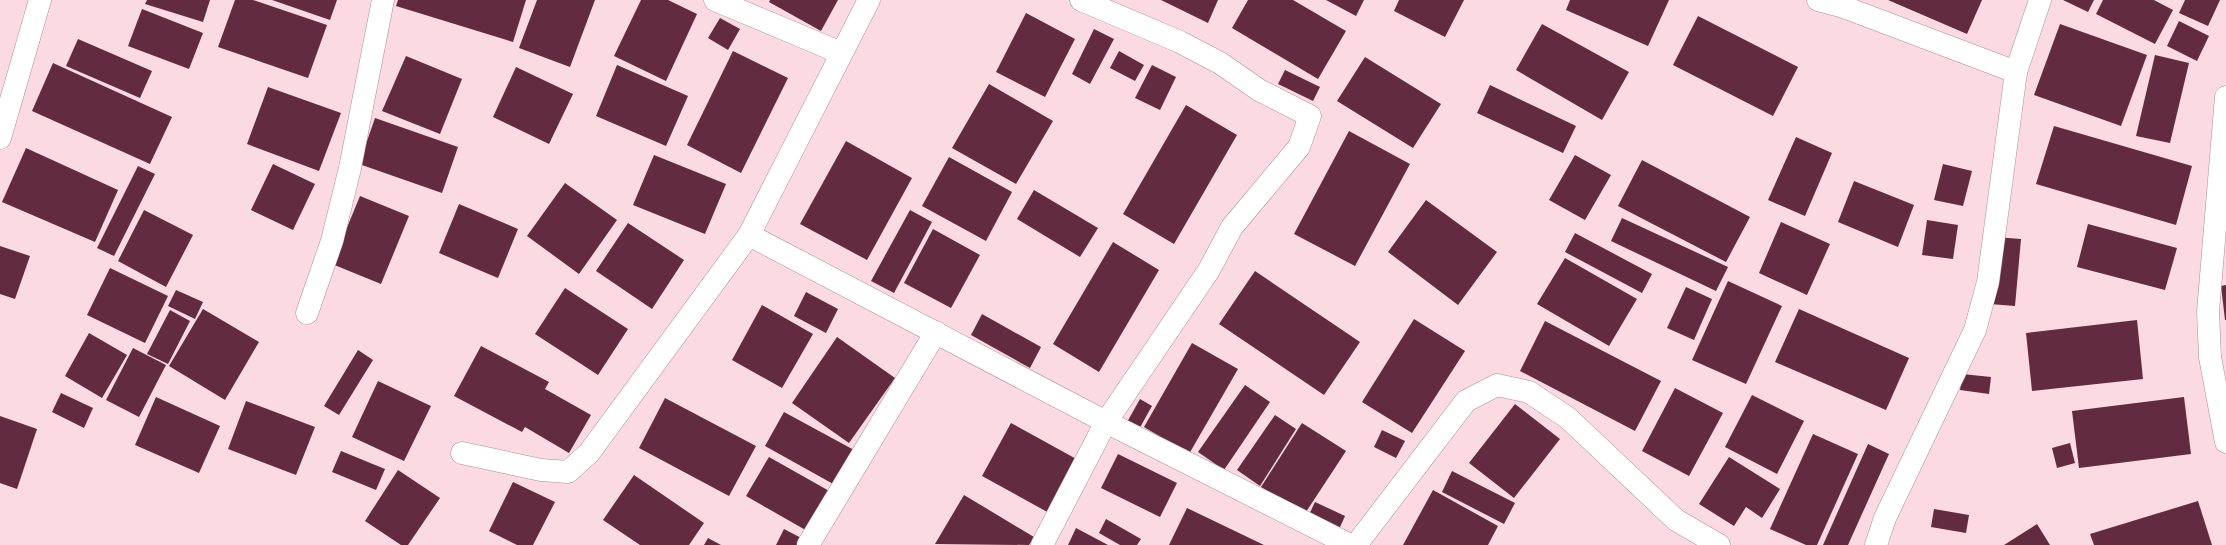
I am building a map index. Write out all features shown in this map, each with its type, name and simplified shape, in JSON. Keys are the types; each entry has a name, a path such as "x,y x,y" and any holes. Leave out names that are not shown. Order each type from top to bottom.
{"street":[{"path":"0,138 40,0"},
{"path":"307,313 332,241 350,168 383,0"},
{"path":"715,0 841,53"},
{"path":"462,453 540,470 568,472 588,453 750,235 869,0"},
{"path":"1042,545 1106,422 1209,270 1232,227 1299,147 1310,116 1259,90 1220,63 1180,42 1081,0"},
{"path":"1818,0 1841,6 2016,72"},
{"path":"1876,545 1884,518 1975,330 1988,282 2016,72 2040,0"},
{"path":"2226,97 2223,189 2208,312 2210,357 2226,442"},
{"path":"750,235 1106,422 1350,545"},
{"path":"808,545 936,332"},
{"path":"1356,545 1466,401 1497,385 1528,392 1568,418 1676,520 1719,545"}],"building":[{"path":"147,0 210,0 203,22 145,4"},
{"path":"235,0 253,0 327,25 308,78 218,47"},
{"path":"272,0 337,0 330,20"},
{"path":"398,0 526,0 513,42 396,6"},
{"path":"537,0 595,0 570,67 519,48"},
{"path":"641,0 668,0 697,14 666,81 614,56"},
{"path":"770,0 838,0 821,31 769,2"},
{"path":"1161,0 1218,0 1208,23"},
{"path":"1248,0 1293,0 1346,31 1318,79 1232,28"},
{"path":"1326,0 1364,0 1356,16"},
{"path":"1399,0 1464,0 1445,37 1394,11"},
{"path":"1570,0 1669,0 1648,46 1566,10"},
{"path":"1888,0 1982,0 1967,34"},
{"path":"2063,0 2094,0 2088,12"},
{"path":"2103,0 2154,0 2173,10 2155,44 2096,14"},
{"path":"2185,0 2220,0 2208,26 2179,13"},
{"path":"142,9 203,33 189,69 128,46"},
{"path":"1026,13 1075,39 1045,97 996,72"},
{"path":"1698,16 1798,67 1773,116 1673,65"},
{"path":"720,18 740,29 728,50 708,38"},
{"path":"2179,21 2209,36 2197,61 2167,46"},
{"path":"1542,24 1629,72 1602,120 1516,70"},
{"path":"2060,24 2147,55 2121,126 2034,95"},
{"path":"1094,29 1114,39 1090,84 1072,74"},
{"path":"78,39 152,71 140,98 66,66"},
{"path":"733,51 788,78 741,173 687,145"},
{"path":"1119,51 1144,65 1135,81 1110,68"},
{"path":"2155,55 2189,63 2170,143 2136,136"},
{"path":"406,56 462,79 440,134 382,111"},
{"path":"1365,57 1441,104 1413,148 1337,101"},
{"path":"53,63 172,117 150,164 32,111"},
{"path":"617,65 688,96 666,146 596,116"},
{"path":"1152,65 1176,77 1160,110 1135,98"},
{"path":"516,67 573,94 549,144 493,117"},
{"path":"1285,70 1320,87 1313,101 1278,84"},
{"path":"989,84 1053,121 1016,184 952,148"},
{"path":"1490,85 1576,126 1563,153 1477,113"},
{"path":"268,87 341,113 319,171 247,144"},
{"path":"1186,105 1237,135 1174,244 1123,214"},
{"path":"375,118 458,147 442,193 359,164"},
{"path":"2054,126 2192,166 2176,225 2036,184"},
{"path":"1349,131 1410,164 1355,266 1294,234"},
{"path":"1796,137 1832,153 1805,216 1768,200"},
{"path":"846,141 912,178 867,260 800,224"},
{"path":"26,148 118,190 95,242 2,202"},
{"path":"654,155 726,184 705,234 633,205"},
{"path":"1575,155 1611,175 1585,220 1549,200"},
{"path":"949,157 1012,192 986,241 922,206"},
{"path":"1642,160 1750,217 1726,262 1618,206"},
{"path":"273,164 315,184 293,230 251,210"},
{"path":"1943,164 1972,171 1963,206 1934,200"},
{"path":"138,166 155,174 114,256 97,248"},
{"path":"1854,181 1914,205 1898,247 1838,222"},
{"path":"565,183 617,220 579,274 527,236"},
{"path":"1034,190 1098,228 1080,257 1017,219"},
{"path":"360,196 409,216 381,284 332,264"},
{"path":"1426,200 1497,252 1458,305 1388,252"},
{"path":"459,204 518,229 498,278 439,253"},
{"path":"144,210 193,235 166,287 118,261"},
{"path":"910,210 932,222 894,293 871,281"},
{"path":"1622,218 1728,267 1716,291 1611,241"},
{"path":"1927,220 1958,225 1953,259 1922,255"},
{"path":"1781,222 1830,244 1807,295 1759,273"},
{"path":"628,223 684,260 652,309 596,271"},
{"path":"2088,224 2177,248 2165,290 2077,267"},
{"path":"933,229 980,255 951,308 904,283"},
{"path":"1575,233 1652,274 1642,293 1565,252"},
{"path":"1995,237 2021,239 2015,306 1990,304"},
{"path":"1113,242 1159,270 1099,372 1053,344"},
{"path":"0,246 30,256 15,299 0,294"},
{"path":"1565,258 1637,299 1609,346 1537,304"},
{"path":"110,268 168,296 145,343 87,315"},
{"path":"1255,271 1360,342 1324,395 1219,324"},
{"path":"1728,281 1782,306 1746,384 1692,360"},
{"path":"2226,285 2226,320 2225,320 2221,286"},
{"path":"1686,287 1712,299 1694,340 1667,328"},
{"path":"565,288 628,329 598,375 535,334"},
{"path":"176,290 203,302 195,319 168,306"},
{"path":"806,292 838,309 826,333 794,316"},
{"path":"762,305 813,334 782,388 732,360"},
{"path":"203,309 259,342 225,400 169,366"},
{"path":"1799,309 1909,358 1886,410 1775,362"},
{"path":"170,310 190,321 168,364 147,354"},
{"path":"982,314 1041,347 1030,368 971,335"},
{"path":"1414,319 1465,351 1412,433 1362,402"},
{"path":"2137,320 2143,379 2032,391 2026,333"},
{"path":"1545,321 1661,381 1635,431 1520,371"},
{"path":"89,333 127,355 102,398 65,376"},
{"path":"837,337 895,378 849,443 792,403"},
{"path":"1192,343 1238,369 1189,454 1144,427"},
{"path":"481,346 549,382 545,389 591,415 569,453 525,427 522,432 454,396"},
{"path":"133,348 166,365 139,417 106,400"},
{"path":"358,350 373,360 339,415 324,406"},
{"path":"1962,374 1991,377 1989,394 1960,390"},
{"path":"378,381 431,406 404,461 352,437"},
{"path":"1245,385 1270,402 1224,470 1198,452"},
{"path":"1675,388 1723,413 1689,476 1642,451"},
{"path":"61,393 93,408 84,428 52,412"},
{"path":"1752,395 1804,421 1777,474 1725,447"},
{"path":"156,397 220,426 199,473 135,445"},
{"path":"2184,397 2191,454 2079,468 2072,411"},
{"path":"665,398 756,446 729,496 639,448"},
{"path":"1140,399 1152,406 1138,431 1126,424"},
{"path":"246,401 315,427 296,475 228,449"},
{"path":"1515,404 1560,439 1514,498 1469,463"},
{"path":"784,412 854,450 835,485 765,446"},
{"path":"1275,415 1296,429 1260,486 1237,470"},
{"path":"0,416 37,429 17,489 0,483"},
{"path":"1011,423 1080,461 1051,514 982,476"},
{"path":"1302,423 1346,451 1304,515 1261,487"},
{"path":"1382,430 1405,441 1396,458 1374,447"},
{"path":"1813,434 1858,454 1817,545 1806,545 1770,529"},
{"path":"2070,443 2075,463 2057,468 2052,448"},
{"path":"1868,444 1889,454 1848,545 1823,545"},
{"path":"341,451 385,469 376,490 332,472"},
{"path":"1118,454 1177,483 1160,517 1101,488"},
{"path":"769,457 831,492 809,532 746,496"},
{"path":"1729,457 1780,489 1762,518 1746,507 1734,526 1699,504"},
{"path":"398,470 440,498 408,545 401,545 365,521"},
{"path":"1452,471 1515,503 1504,524 1442,492"},
{"path":"634,475 704,523 689,545 640,545 603,520"},
{"path":"513,482 555,502 533,545 517,545 489,531"},
{"path":"1433,490 1498,526 1488,545 1403,545"},
{"path":"964,495 1034,537 1029,545 935,544"},
{"path":"2198,501 2212,545 2094,545 2090,534"},
{"path":"1315,502 1345,516 1336,536 1306,521"},
{"path":"1187,508 1264,545 1169,545"},
{"path":"1934,509 1969,515 1966,533 1931,527"},
{"path":"1106,519 1141,539 1137,545 1120,545 1099,533"},
{"path":"2037,524 2050,545 2004,545"},
{"path":"1076,528 1108,545 1068,545"},
{"path":"784,529 805,540 803,545 776,545"},
{"path":"708,538 721,545 704,545"}]}
